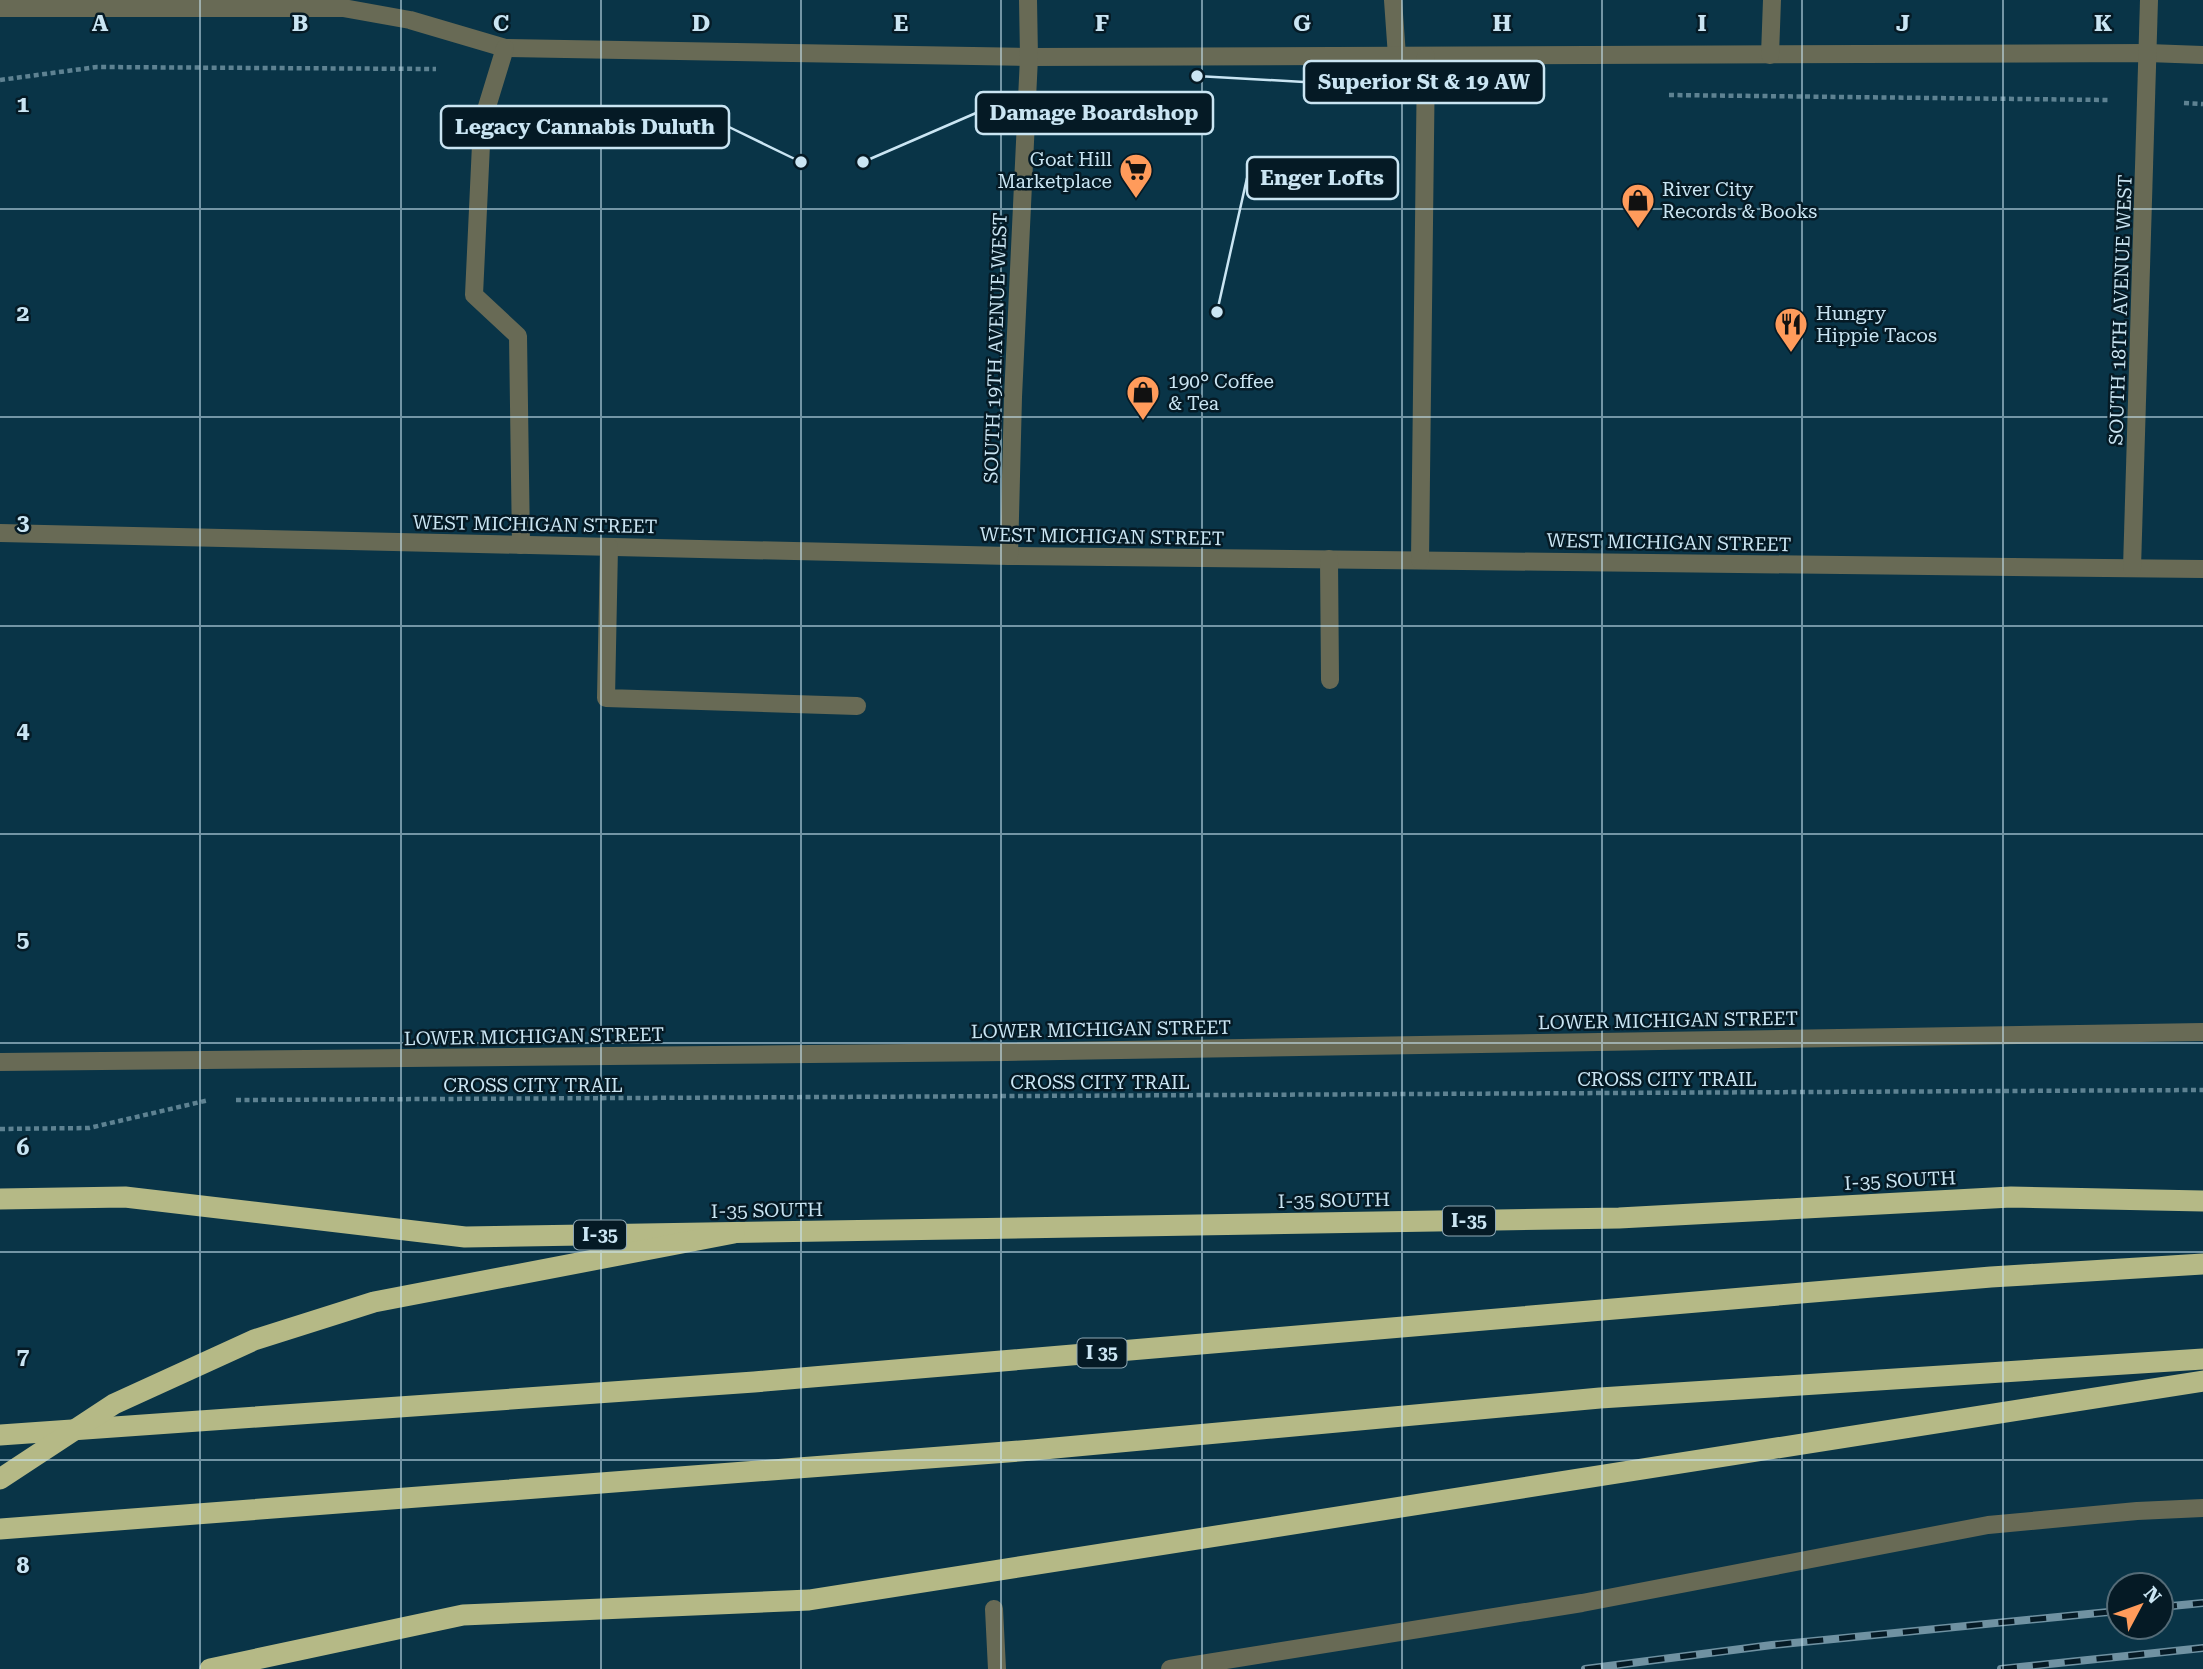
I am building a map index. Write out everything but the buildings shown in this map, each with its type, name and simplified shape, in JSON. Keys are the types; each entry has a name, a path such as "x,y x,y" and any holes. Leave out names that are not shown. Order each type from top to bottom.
{"highway":[{"name":"I-35 SOUTH","path":"0,1199 125,1197 465,1237 1619,1218 2011,1196 2203,1201"},
{"path":"0,1479 114,1404 254,1340 374,1302 734,1233"},
{"name":"I 35","path":"0,1435 754,1382 1991,1277 2203,1264"},
{"path":"0,1529 1033,1450 1600,1398 2203,1359"},
{"path":"210,1669 463,1615 809,1600 2203,1381"}],"street":[{"name":"SOUTH 19TH AVENUE WEST","path":"1009,556 1013,397 1029,57 1028,0"},
{"path":"1393,0 1397,56"},
{"path":"1770,55 1772,0"},
{"name":"SOUTH 18TH AVENUE WEST","path":"2132,568 2149,0"},
{"path":"0,8 342,8 410,20 505,48 1029,57 2203,55"},
{"path":"505,48 482,123 474,295 518,336 521,545"},
{"path":"1420,560 1426,56"},
{"name":"WEST MICHIGAN STREET","path":"0,533 1009,556 2203,569"},
{"path":"610,547 606,698 857,706"},
{"path":"1329,559 1330,680"},
{"name":"LOWER MICHIGAN STREET","path":"0,1062 1034,1051 2203,1032"},
{"path":"1170,1669 1582,1603 1988,1525 2137,1511 2203,1508"},
{"path":"994,1609 997,1669"}],"path":[{"name":"CROSS CITY TRAIL","path":"233,1100 2203,1090"},
{"path":"0,1129 89,1128 205,1100 219,1100"}],"railway":[{"path":"2175,1606 2203,1603"},
{"path":"1585,1669 1772,1645 2105,1612"},
{"path":"2001,1669 2203,1648"}],"place":[{"name":"Superior St & 19 AW","path":"1197,76"},
{"name":"Legacy Cannabis Duluth","path":"801,162"},
{"name":"Damage Boardshop","path":"863,162"},
{"name":"Goat Hill Marketplace","path":"1136,200"},
{"name":"River City Records & Books","path":"1638,230"},
{"name":"Enger Lofts","path":"1217,312"},
{"name":"Hungry Hippie Tacos","path":"1791,354"},
{"name":"190° Coffee & Tea","path":"1143,422"}]}
